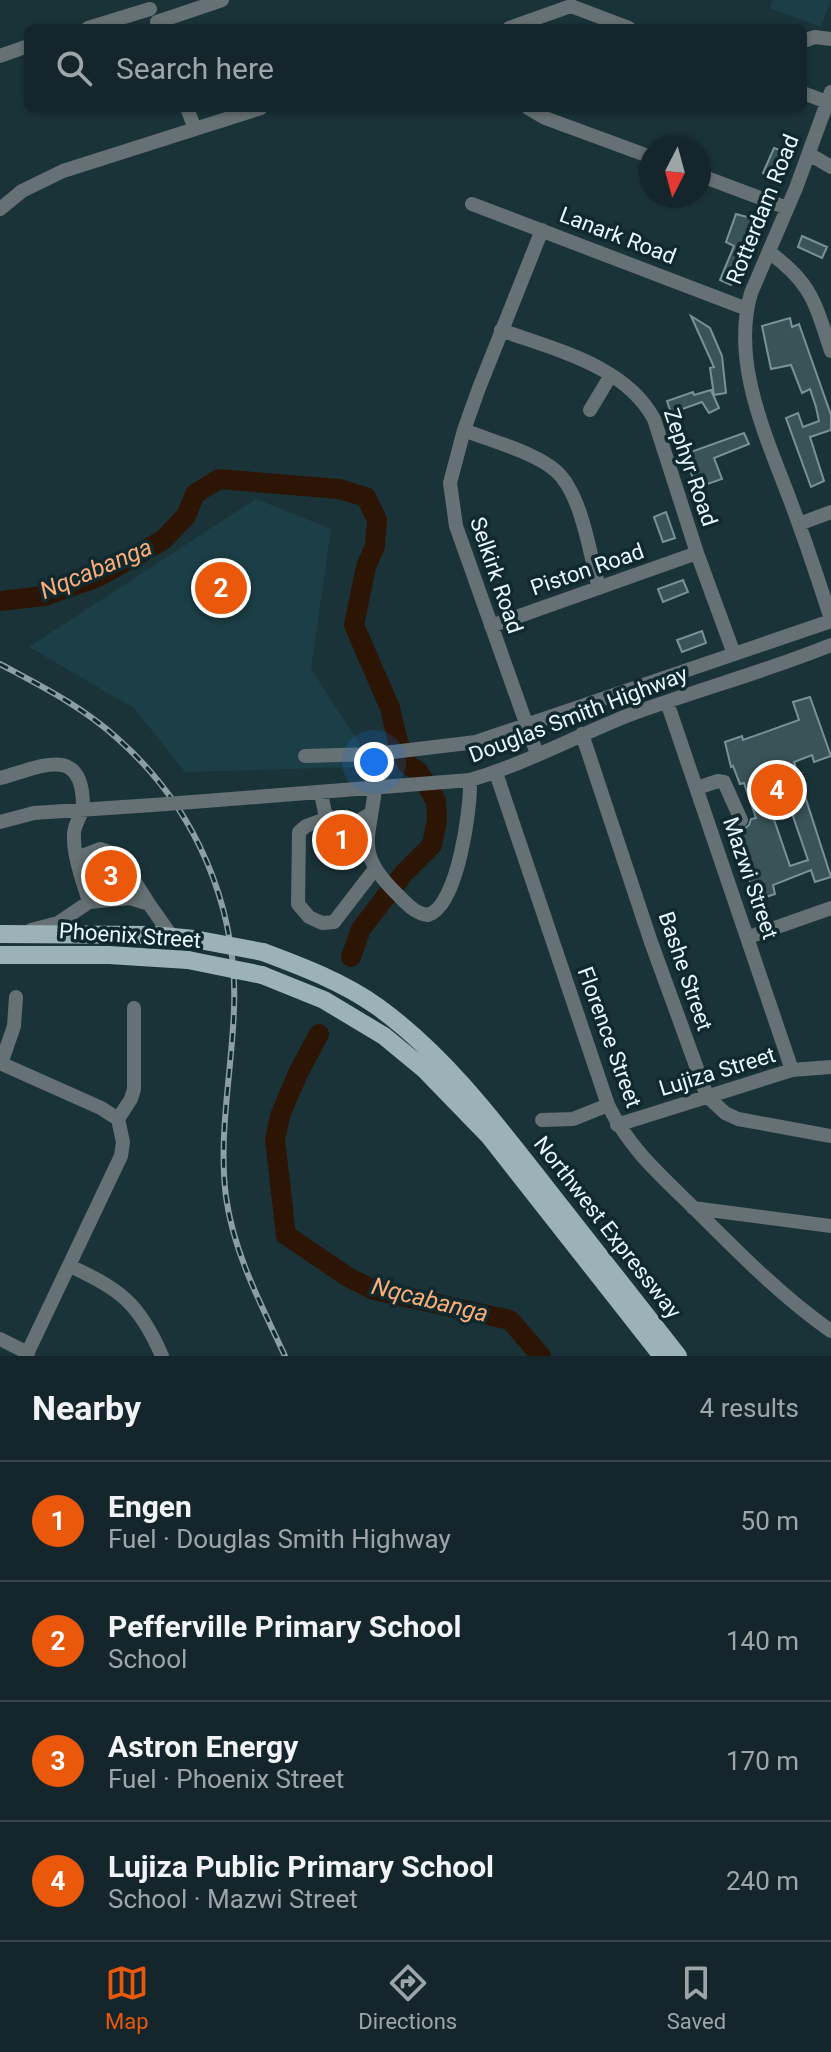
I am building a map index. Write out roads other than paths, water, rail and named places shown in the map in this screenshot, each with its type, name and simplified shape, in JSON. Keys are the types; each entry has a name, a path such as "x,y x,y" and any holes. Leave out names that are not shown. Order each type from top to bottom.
{"main road":[{"name":"Phoenix Street","path":"7,934 194,939 263,952 337,983 376,1006 417,1038 453,1074 494,1132"},
{"name":"Phoenix Street","path":"0,955 109,955 188,960 262,975 324,1000 384,1036 494,1132"},
{"name":"Northwest Expressway","path":"494,1132 662,1356"},
{"name":"Northwest Expressway","path":"494,1132 678,1356"}],"street":[{"path":"109,24 222,0"},
{"path":"519,24 572,3 620,24"},
{"path":"807,40 815,37 831,39"},
{"path":"0,56 24,47"},
{"path":"807,94 829,97"},
{"name":"Rotterdam Road","path":"829,97 747,309 747,352 753,393 831,620"},
{"path":"189,112 195,129"},
{"path":"0,209 22,191 63,171 248,112"},
{"path":"535,112 639,153"},
{"path":"809,154 831,167"},
{"path":"711,180 787,208"},
{"name":"Lanark Road","path":"472,204 747,309"},
{"name":"Selkirk Road","path":"537,754 452,512 450,483 464,430 542,230"},
{"path":"769,252 790,267 808,288 831,351"},
{"name":"Zephyr Road","path":"501,330 611,375 635,392 654,419 697,553 734,654"},
{"path":"590,410 611,375"},
{"path":"464,430 542,463 566,483 574,499 599,588"},
{"path":"799,524 831,512"},
{"name":"Piston Road","path":"491,626 697,553"},
{"path":"305,756 376,754 476,742 831,620"},
{"name":"Douglas Smith Highway","path":"0,822 34,813 470,780 496,773 582,734 667,702 793,661 831,645"},
{"name":"Mazwi Street","path":"667,702 792,1070"},
{"name":"Bashe Street","path":"582,734 651,942 707,1096"},
{"path":"0,778 54,764 70,766 79,779 83,809 75,823 74,833 89,902"},
{"name":"Florence Street","path":"496,773 617,1125 640,1157 761,1274 831,1331"},
{"path":"375,789 368,850 376,872 421,914 435,913 459,863 466,837 470,780"},
{"path":"697,788 724,782 741,820"},
{"path":"321,793 328,818 339,824 353,824 370,814"},
{"path":"328,818 299,832 297,892 298,904 303,912 322,923 334,922 376,872"},
{"path":"77,858 100,849 118,855 173,938"},
{"path":"7,934 58,923 89,902 130,898 149,904"},
{"path":"749,937 831,908"},
{"path":"0,1339 27,1354 121,1156 123,1142 118,1119 101,1108 0,1063 14,1026 16,997"},
{"path":"118,1119 134,1089 134,1008"},
{"name":"Lujiza Street","path":"617,1125 792,1070 831,1067"},
{"path":"707,1096 725,1113 738,1119 831,1136"},
{"path":"542,1120 573,1119 608,1105"},
{"path":"693,1208 831,1226"},
{"path":"70,1266 109,1284 128,1299 155,1339 162,1356"}],"waterway":[{"name":"Nqcabanga","path":"0,601 44,596 98,577 163,540 186,516 195,494 219,479 339,489 366,497 377,520 375,546 366,567 354,625 390,708 398,742 408,765 418,771 436,801 437,820 432,845 404,873 361,929 351,957"},
{"name":"Nqcabanga","path":"319,1034 280,1116 275,1140 286,1235 348,1277 374,1290 510,1320 541,1356"}],"railway":[{"path":"0,664 76,707 118,739 169,795 190,827 206,861 219,896 233,971 233,1032 224,1150 226,1197 242,1259 285,1356"}],"place":[{"name":"Pefferville Primary School","path":"221,588"},
{"name":"Lujiza Public Primary School","path":"777,790"},
{"name":"Engen","path":"342,840"},
{"name":"Astron Energy","path":"111,876"}]}
